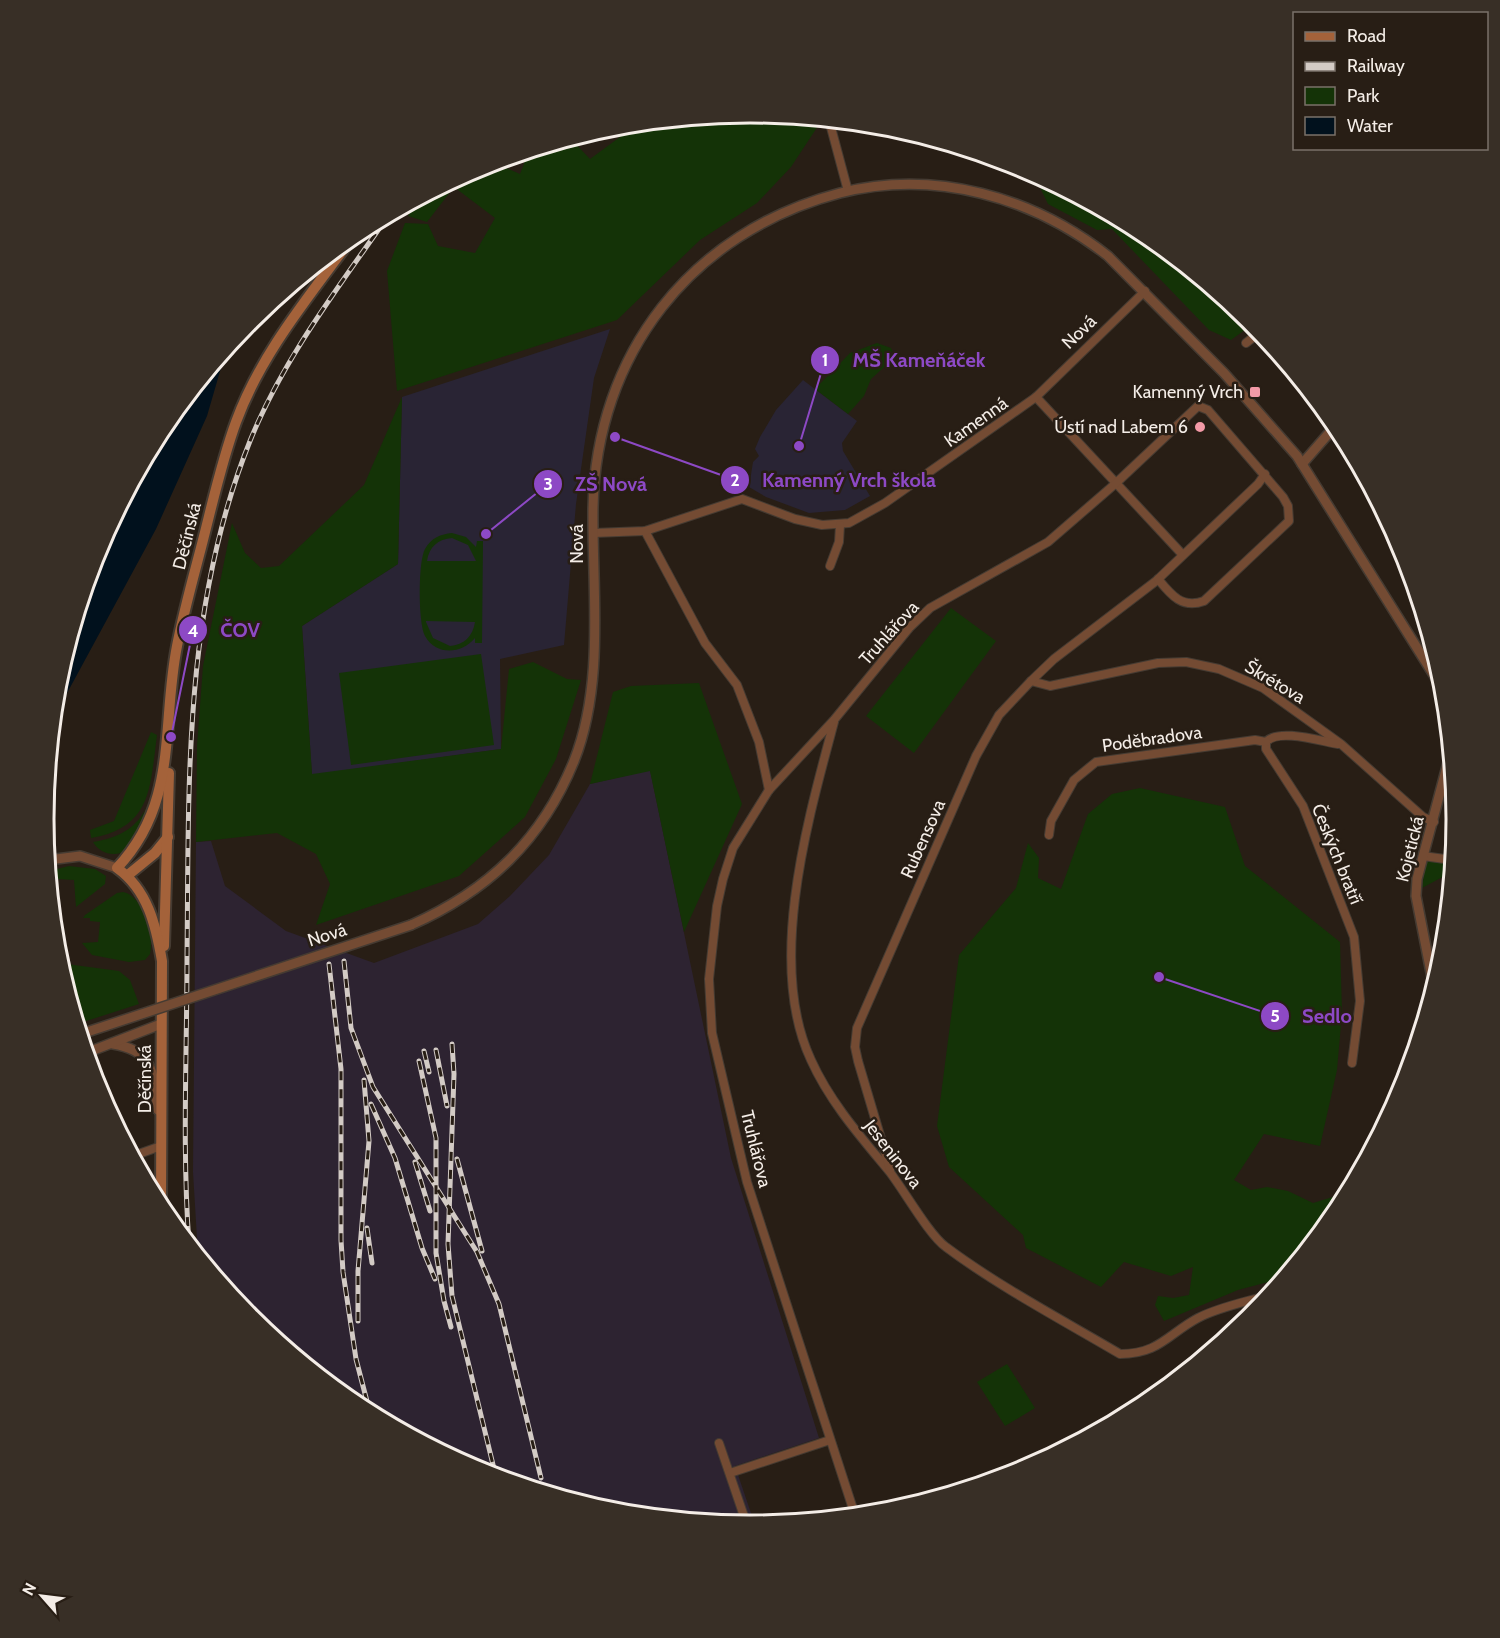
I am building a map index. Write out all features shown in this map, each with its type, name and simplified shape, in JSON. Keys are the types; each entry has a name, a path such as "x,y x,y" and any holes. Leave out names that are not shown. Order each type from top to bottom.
{"main road":[{"name":"Děčínská","path":"161,1190 162,961 151,913 128,875 117,868 134,850 150,822 161,788 168,748 176,648 236,422 273,348 337,259"},
{"path":"162,961 167,914 168,748"},
{"path":"128,875 155,853 168,837"}],"street":[{"path":"831,128 848,191"},
{"name":"Nová","path":"88,1032 411,925 457,903 501,870 541,824 560,793 575,759 592,682 596,465 608,411 630,357 660,308 702,262 739,236 790,209 848,191 915,185 968,190 1008,200 1047,215 1088,240 1145,291 1224,373 1302,464 1429,667"},
{"name":"Nová","path":"1035,397 1145,291"},
{"path":"1246,343 1252,338"},
{"path":"1035,397 1182,554"},
{"name":"Kamenná","path":"840,525 885,503 1035,397"},
{"name":"Truhlářova","path":"852,1507 747,1182 709,1011 709,979 715,927 723,879 733,848 769,790 834,720 910,627 930,608 1048,542 1115,484 1198,406 1208,410 1265,474"},
{"path":"1302,464 1329,433"},
{"path":"1158,579 1179,601 1193,606 1204,601 1289,521 1288,506 1265,474"},
{"name":"Rubensova","path":"893,1176 879,1137 858,1061 855,1047 859,1019 976,756 999,715 1031,681 1054,659 1158,579 1258,484 1265,474"},
{"path":"593,533 645,531 742,499 795,519 822,525 840,525 839,542 830,566"},
{"path":"645,531 715,658 737,686 750,714 769,790"},
{"name":"Škrétova","path":"1031,681 1050,686 1158,663 1186,662 1219,669 1263,688 1341,744 1423,817 1434,822"},
{"name":"Jeseninova","path":"834,720 806,824 796,886 791,968 797,1013 809,1057 823,1084 845,1117 893,1176 944,1246 1120,1354 1140,1354 1163,1343 1199,1318 1252,1301"},
{"path":"1266,742 1270,737 1281,734 1341,744"},
{"name":"Poděbradova","path":"1048,835 1051,821 1074,780 1096,762 1256,740 1266,742"},
{"name":"Českých bratří","path":"1266,742 1266,749 1303,806 1354,937 1360,1001 1352,1063"},
{"name":"Kojetická","path":"1430,967 1416,896 1445,776"},
{"name":"Děčínská","path":"55,859 80,856 117,868"},
{"path":"1424,856 1445,859"},
{"name":"Děčínská","path":"94,1050 161,1024"},
{"name":"Děčínská","path":"113,1044 140,1052 150,1065 162,1133"},
{"path":"140,1154 161,1146"},
{"path":"729,1473 830,1440"},
{"path":"719,1443 743,1515"}],"shaded area":[{"path":"610,329 594,378 576,504 564,645 500,659 501,749 312,775 302,626 398,564 402,397"},
{"path":"803,380 857,421 842,443 843,451 870,496 845,510 809,513 766,497 749,487 753,462 759,456 755,449 760,437 776,410"},
{"path":"650,770 731,1158 819,1438 735,1466 752,1515 704,1514 614,1502 526,1478 442,1443 363,1398 326,1371 258,1311 197,1242 193,1172 196,842 211,841 225,886 286,931 374,963 478,924 510,896 549,855 590,784"}],"green space":[{"path":"750,123 818,126 791,167 757,203 700,240 617,320 397,391 387,271 405,223 428,224 438,246 475,253 495,218 456,189 506,168 520,174 525,160 577,145 590,159 623,135 659,129 704,124"},
{"path":"1040,187 1098,216 1137,240 1209,296 1245,330 1231,340 1209,330 1112,229 1097,230 1048,204"},
{"path":"451,191 427,222 408,216 411,211"},
{"path":"877,343 891,348 892,360 871,379 864,396 848,414 815,389 850,353"},
{"path":"402,397 398,564 302,626 312,774 501,749 509,669 533,662 567,679 581,680 556,759 525,817 459,876 316,925 330,884 316,854 277,833 196,842 197,746 203,666 232,523 245,553 261,568 279,566 364,485"},
{"path":"452,533 466,537 476,547 477,541 483,541 482,643 475,643 475,638 456,650 442,650 430,642 423,629 420,592 421,566 427,545 433,539","holes":["452,538 468,545 476,561 427,561 435,545 442,540","426,621 475,622 472,632 460,644 450,646 433,638"]},
{"path":"951,608 996,641 914,753 866,716"},
{"path":"481,654 494,745 351,765 339,673"},
{"path":"699,683 742,804 684,932 650,771 590,784 613,692 631,686"},
{"path":"151,732 157,735 152,772 149,788 137,815 126,825 111,833 91,838 90,830 114,821"},
{"path":"161,739 152,808 126,851 117,854 103,852 93,842 113,837 128,829 139,819 147,806 153,792"},
{"path":"1140,788 1225,807 1245,866 1340,942 1342,1013 1337,1070 1320,1146 1264,1134 1234,1180 1251,1190 1267,1187 1288,1191 1313,1203 1335,1196 1302,1243 1270,1282 1238,1290 1164,1321 1155,1305 1158,1296 1173,1298 1189,1295 1193,1267 1171,1276 1124,1262 1101,1287 1026,1248 1023,1235 949,1167 937,1126 959,955 1016,888 1028,843 1039,858 1038,878 1061,889 1088,814 1112,794"},
{"path":"1426,859 1445,861 1444,876 1422,888"},
{"path":"69,866 95,869 106,876 105,884 76,907 74,880 57,879 57,881 55,869"},
{"path":"123,892 136,901 146,918 151,947 150,954 145,960 129,962 92,955 82,943 98,942 100,922 83,918 85,915 117,893"},
{"path":"69,964 119,971 130,980 139,1004 85,1022"},
{"path":"1007,1364 1035,1408 1005,1426 977,1382"}],"water":[{"path":"221,367 207,416 156,529 65,697 91,595 126,511 171,432"}],"railway":[{"path":"188,1230 185,1101 190,761 201,632 212,567 228,504 263,411 295,353 377,231"},
{"path":"344,961 351,1028 373,1087 477,1252 499,1304 541,1478"},
{"path":"329,964 341,1069 343,1272 356,1359 367,1400"},
{"path":"452,1044 454,1074 448,1244 452,1296 493,1466"},
{"path":"436,1050 447,1106"},
{"path":"424,1051 429,1072"},
{"path":"419,1061 436,1138 436,1253 451,1327"},
{"path":"358,1321 358,1271 369,1141 364,1080"},
{"path":"371,1104 395,1158 422,1248 435,1279"},
{"path":"457,1159 482,1251"},
{"path":"415,1162 430,1211"},
{"path":"367,1228 372,1263"}],"place":[{"name":"Kamenný Vrch","path":"1255,392"},
{"name":"Ústí nad Labem 6","path":"1200,427"},
{"name":"Kamenný Vrch škola","path":"615,437"},
{"name":"MŠ Kameňáček","path":"799,446"},
{"name":"ZŠ Nová","path":"486,534"},
{"name":"ČOV","path":"171,737"},
{"name":"Sedlo","path":"1159,977"}]}
